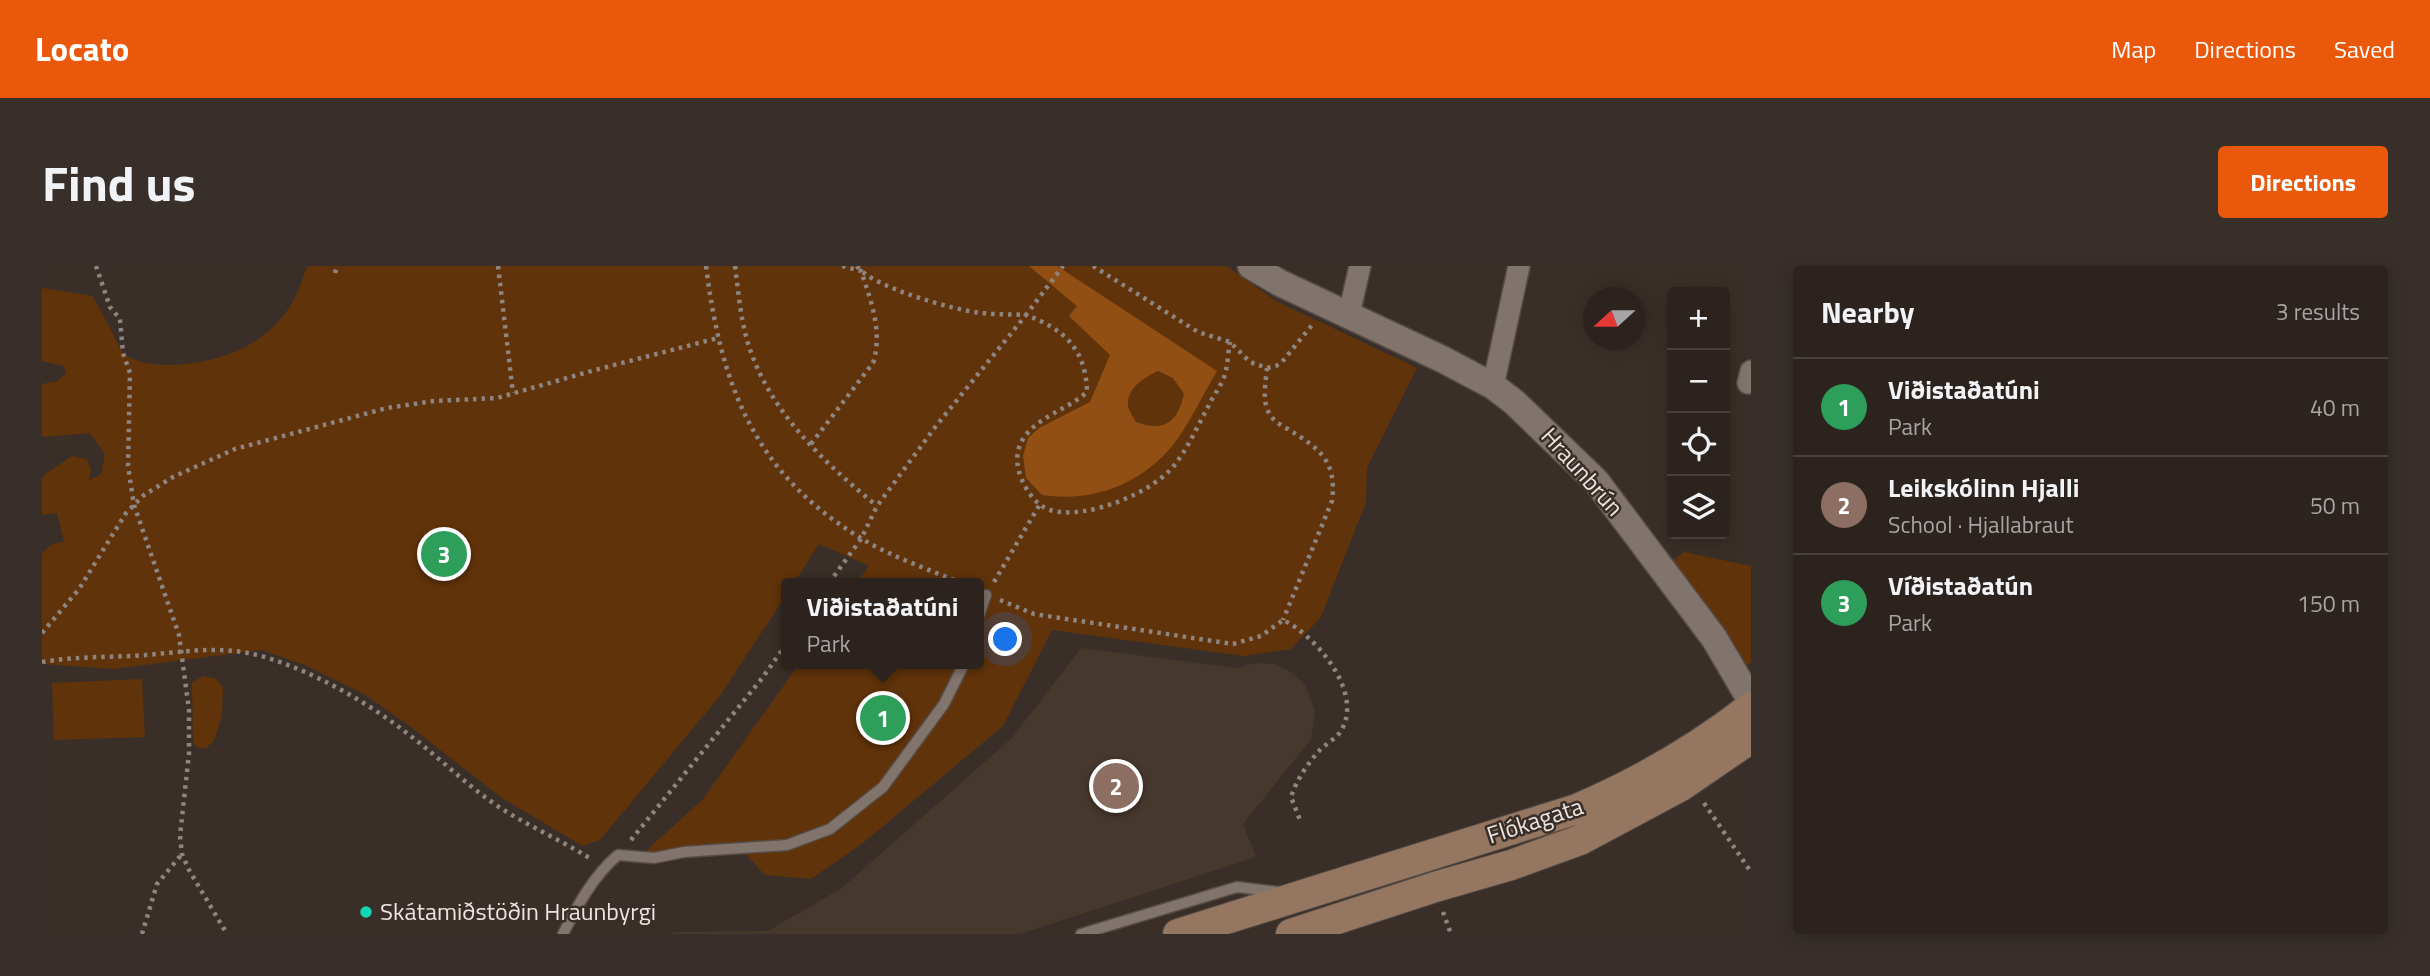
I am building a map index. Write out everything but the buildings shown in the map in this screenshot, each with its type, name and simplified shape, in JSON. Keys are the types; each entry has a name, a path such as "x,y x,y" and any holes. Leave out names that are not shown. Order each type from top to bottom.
{"main road":[{"name":"Flókagata","path":"1178,934 1577,809 1619,791 1669,764 1702,744 1751,707"},
{"name":"Flókagata","path":"1301,931 1511,865 1580,840 1681,786 1751,738"}],"street":[{"name":"Hraunbrún","path":"1251,266 1493,386 1543,428 1596,481 1714,638 1751,701"},
{"path":"1338,309 1360,266"},
{"path":"1493,386 1519,266"}],"lane":[{"path":"984,600 986,594"},
{"path":"563,934 604,867 618,855 654,859 684,852 787,845 830,829 883,787 944,704 962,669"},
{"path":"1082,934 1237,887 1301,896"}],"path":[{"path":"96,266 110,307 120,318 123,353 130,373 128,466 134,505 180,635 183,651 190,753 180,836 183,854 189,870 227,934"},
{"path":"335,273 337,266"},
{"path":"498,266 513,393"},
{"path":"706,266 726,373 738,403 767,454 804,497 861,539 950,578"},
{"path":"735,266 740,309 751,353 763,380 782,412 856,489 877,506"},
{"path":"842,266 859,269 882,283 917,298 980,313 1026,315 1064,335 1082,358 1087,373 1087,392 1074,404 1042,420 1030,430 1021,442 1016,457 1019,474 1030,495 1050,510 1076,512 1125,499 1159,479 1175,465 1225,374 1230,342"},
{"path":"833,578 861,539 877,506 936,426 1063,266"},
{"path":"1093,266 1198,332 1230,342 1250,362 1267,368 1282,362 1303,338 1338,309"},
{"path":"811,444 873,363 878,346 877,325 859,269"},
{"path":"42,633 79,589 126,513 144,495 173,477 235,449 264,439 387,408 434,401 497,398 718,338"},
{"path":"1040,505 986,594 1034,614 1233,644 1261,636 1283,620 1332,501 1334,481 1328,463 1315,446 1277,423 1268,411 1265,397 1267,368"},
{"path":"1283,620 1306,636 1336,670 1345,692 1343,727 1333,741 1320,750 1295,785 1290,797 1300,820"},
{"path":"42,662 72,657 213,648 267,658 312,674 408,734 499,807 604,867"},
{"path":"618,855 781,652"},
{"path":"1701,800 1751,872"},
{"path":"142,934 156,884 183,854"},
{"path":"1441,906 1451,934"}],"shaded area":[{"path":"307,266 1227,266 1276,301 1417,368 1367,468 1366,502 1321,617 1291,649 1244,656 1052,630 1003,726 863,843 811,879 765,875 745,853 724,844 634,862 703,799 795,669 984,669 984,578 861,578 869,566 819,544 797,578 781,578 781,603 719,697 600,840 582,846 502,798 364,694 307,666 262,650 113,669 42,664 42,553 51,545 64,541 57,513 42,515 42,479 72,456 87,459 91,470 89,480 101,474 105,454 90,433 42,437 42,384 58,381 66,373 64,366 42,361 42,288 93,296 123,353 135,360 169,365 206,361 240,350 265,334 282,317 299,289"},
{"path":"1029,266 1057,266 1217,371 1179,437 1152,466 1119,486 1101,492 1082,496 1042,495 1026,478 1023,456 1028,438 1039,428 1090,402 1110,355 1069,316 1077,306","holes":["1158,371 1173,378 1184,394 1174,418 1155,426 1136,422 1128,406 1133,389"]},
{"path":"1684,552 1751,566 1751,663 1742,670 1671,562"},
{"path":"1081,648 1237,668 1256,663 1274,664 1291,672 1305,685 1315,711 1311,739 1243,824 1256,857 1020,934 669,934 768,931 842,888 1012,738"},
{"path":"204,676 217,679 223,688 222,716 214,741 206,748 198,748 193,743 192,682"},
{"path":"142,679 145,737 54,740 52,683"}],"place":[{"name":"Víðistaðatún","path":"444,554"},
{"name":"Viðistaðatúni","path":"883,718"},
{"name":"Leikskólinn Hjalli","path":"1116,786"},
{"name":"Skátamiðstöðin Hraunbyrgi","path":"366,912"}]}
